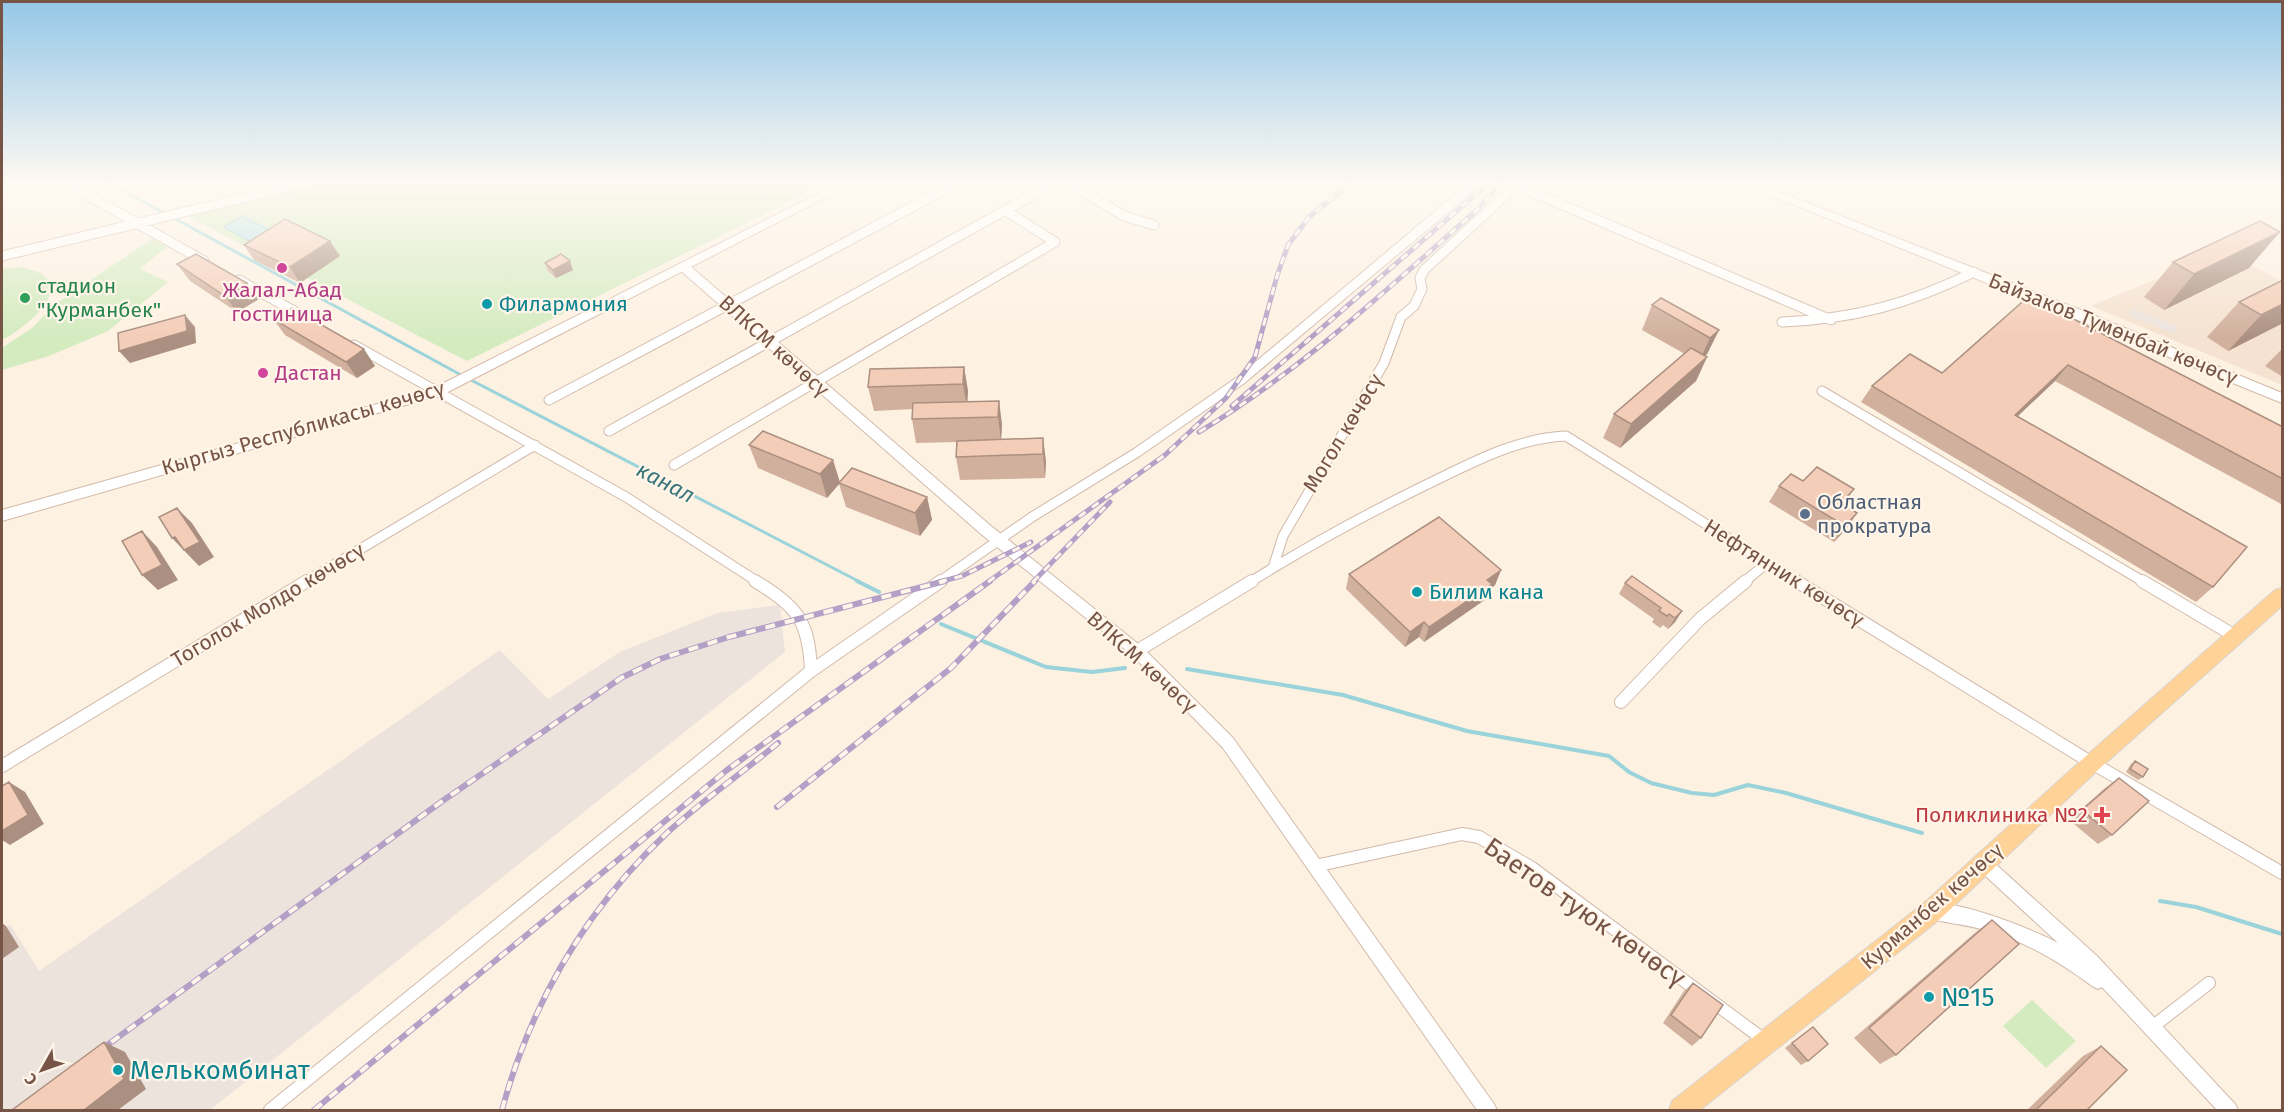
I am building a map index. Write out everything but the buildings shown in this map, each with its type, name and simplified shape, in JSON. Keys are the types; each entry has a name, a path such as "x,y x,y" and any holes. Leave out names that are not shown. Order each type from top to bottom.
{"main road":[{"name":"Кыргыз Республикасы көчөсү","path":"2,516 439,391 751,234"},
{"name":"Байзаков Түмөнбай көчөсү","path":"1876,234 2283,398"},
{"name":"Курманбек көчөсү","path":"1681,1110 1932,911 2092,763 2283,595"}],"street":[{"path":"2,256 100,234"},
{"path":"156,234 217,268"},
{"path":"549,400 861,234"},
{"path":"609,431 965,234"},
{"path":"674,465 1055,242 1042,234"},
{"path":"270,1110 811,671 998,540 1136,453 1242,380 1415,234"},
{"name":"Могол көчөсү","path":"1273,568 1282,536 1384,363 1401,317 1414,306 1422,289 1420,278 1424,270 1463,234"},
{"name":"Могол көчөсү","path":"1633,234 1831,320"},
{"name":"ВЛКСМ көчөсү","path":"685,268 998,540 1137,651 1228,743 1488,1110"},
{"path":"1782,322 1831,320 1879,312 1936,292 1974,272"},
{"path":"227,274 307,318"},
{"path":"347,340 626,497 784,599 803,619 809,631 811,671"},
{"path":"1822,391 2235,636"},
{"name":"Нефтянник көчөсү","path":"1273,568 1426,485 1489,455 1553,436 1566,436 2092,763 2283,873"},
{"name":"Тоголок Молдо көчөсү","path":"2,766 222,630 446,500 535,445"},
{"path":"1621,702 1700,619 1767,563"},
{"path":"1137,651 1273,568"},
{"name":"Баетов туюк көчөсү","path":"1315,866 1462,834 1479,837 1532,868 1768,1042"},
{"path":"1984,864 2091,962 2229,1110"},
{"path":"1932,911 1998,923 2029,935 2055,948 2124,1000"},
{"path":"2151,1028 2209,983"}],"shaded area":[{"path":"2227,250 2282,282 2282,385 2091,306"},
{"path":"2132,308 2179,327 2175,334 2128,315"},
{"path":"780,605 785,652 210,1110 2,1110 2,929 10,924 39,971 500,650 548,699 620,652 717,613"}],"green space":[{"path":"221,234 724,234 467,361"},
{"path":"155,237 169,245 140,269 168,282 108,331 49,356 2,370 2,348 32,328 55,304"},
{"name":"стадион \"Курманбек\"","path":"20,267 38,272 48,280 51,290 41,310 20,329 2,340 2,269"},
{"path":"2032,1000 2076,1041 2046,1068 2003,1026"}],"water":[{"path":"237,234 277,234 283,237 264,249"}],"waterway":[{"name":"канал","path":"203,234 461,375"},
{"name":"канал","path":"469,379 860,582"},
{"path":"857,581 879,592"},
{"path":"941,624 1046,667 1092,672 1125,668"},
{"path":"1187,669 1343,695 1467,731 1609,756 1629,772 1651,783 1692,793 1714,795 1748,785 1786,793 1922,833"},
{"path":"2160,901 2196,907 2282,934"}],"railway":[{"path":"988,582 1165,455 1226,398 1255,357 1277,276 1288,245 1296,234"},
{"path":"1232,406 1430,234"},
{"path":"1199,432 1237,408 1309,355 1450,234"},
{"path":"1033,582 1110,502"},
{"path":"939,582 962,576 1031,542"},
{"path":"95,1054 441,802 621,678 660,659 729,637 945,581"},
{"path":"314,1110 727,770 990,581"},
{"path":"777,807 951,668 1035,581"},
{"path":"502,1110 514,1070 546,995 566,959 612,892 668,832 778,743"}],"place":[{"name":"Жалал-Абад гостиница","path":"282,268"},
{"name":"стадион \"Курманбек\"","path":"25,298"},
{"name":"Филармония","path":"487,304"},
{"name":"Дастан","path":"263,373"},
{"name":"Областная прократура","path":"1805,514"},
{"name":"Билим кана","path":"1417,592"},
{"name":"Поликлиника №2","path":"2102,815"},
{"name":"№15","path":"1929,997"},
{"name":"Мелькомбинат","path":"118,1070"}]}
